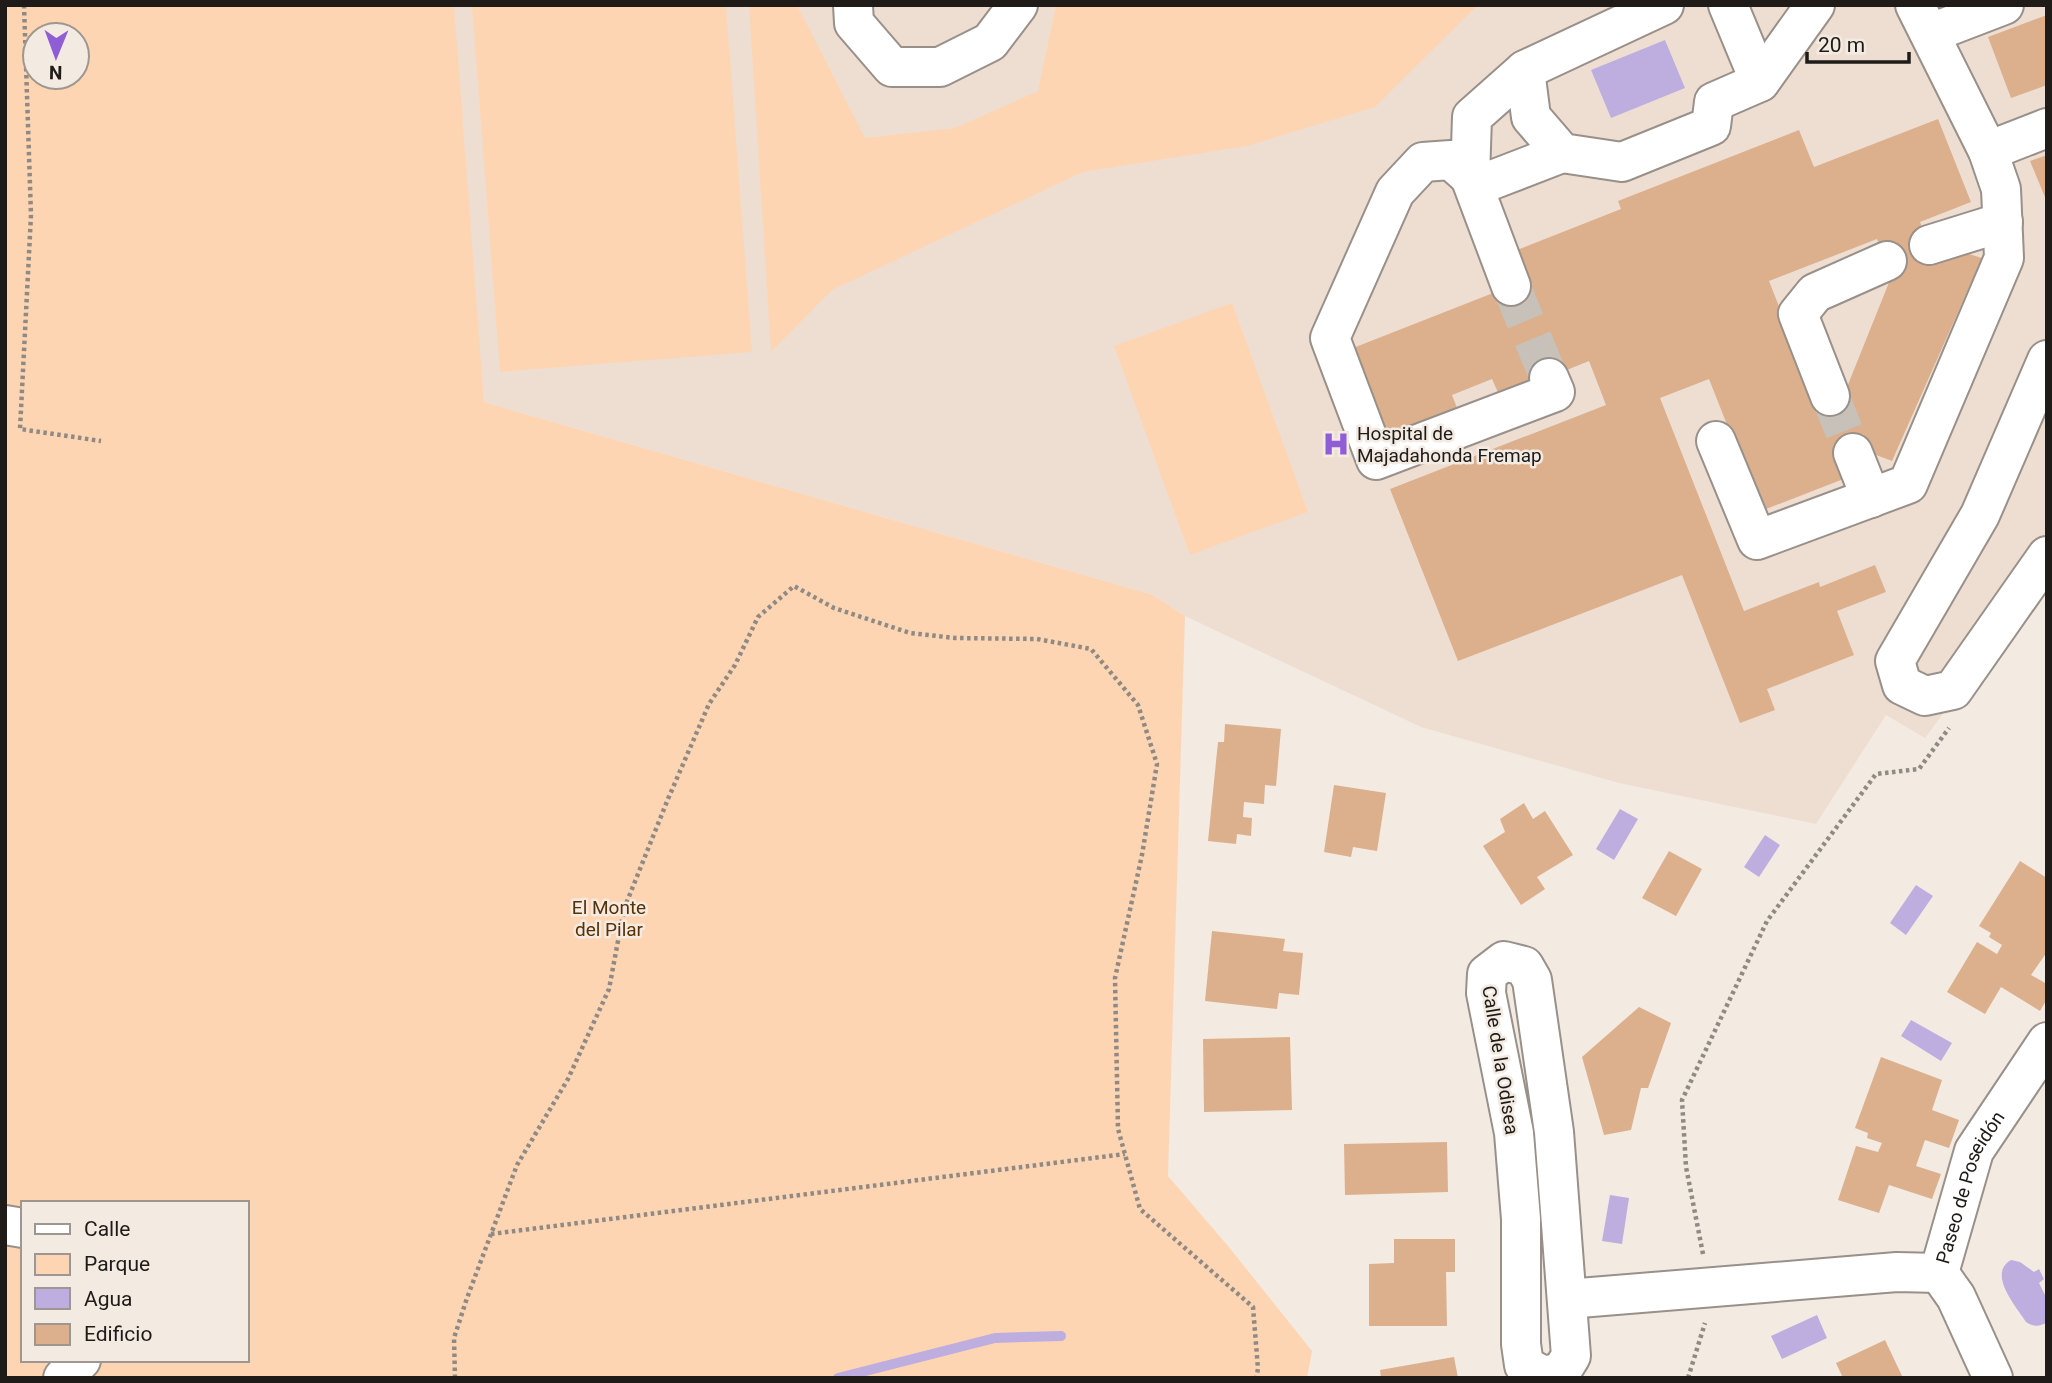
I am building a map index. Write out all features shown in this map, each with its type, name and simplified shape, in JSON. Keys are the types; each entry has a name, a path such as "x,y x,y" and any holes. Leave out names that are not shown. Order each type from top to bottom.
{"street":[{"path":"853,5 854,23 892,66 940,67 990,42 1018,5"},
{"path":"1511,286 1470,177 1472,117 1525,70 1664,5"},
{"path":"1728,5 1760,82"},
{"path":"1549,378 1555,392 1376,460 1329,338 1395,192 1423,162 1451,160 1470,177 1492,180 1562,153 1622,162 1711,127 1714,102 1760,82 1815,5"},
{"path":"1716,441 1756,540 1909,484 2004,258 2001,189 1988,151 1923,19 2004,5"},
{"path":"1525,70 1531,117 1562,153"},
{"path":"1988,151 2047,128"},
{"path":"1928,245 2003,222"},
{"path":"1830,396 1798,314 1815,293 1886,261"},
{"path":"2047,360 1980,515 1895,661 1902,685 1926,696 1953,690 2047,556"},
{"path":"1853,453 1871,498"},
{"name":"Calle de la Odisea","path":"1504,961 1524,966 1532,980 1554,1132 1567,1298 1571,1356 1560,1372 1543,1376 1524,1365 1521,1344 1521,1219 1514,1133 1486,993 1487,974 1504,961"},
{"name":"Paseo de Poseidón","path":"1993,1378 1956,1297 1939,1273 1974,1151 2047,1042"},
{"path":"1567,1298 1897,1272 1939,1273"},
{"path":"63,1378 79,1362"}],"path":[{"path":"24,5 30,215 20,429 101,441"},
{"path":"455,1378 454,1338 491,1234 517,1165 568,1080 609,989 624,909 668,799 709,704 735,665 758,617 794,586 834,608 910,633 955,638 1037,639 1091,649 1138,705 1157,764 1142,855 1115,978 1118,1129 1140,1209 1253,1307 1258,1369 1256,1378"},
{"path":"1704,1259 1686,1167 1682,1100 1767,921 1876,774 1919,769 1951,725"},
{"path":"491,1234 1125,1154"},
{"path":"1688,1378 1707,1318"}],"shaded area":[{"name":"Hospital de Majadahonda Fremap","path":"448,5 2047,5 2047,574 1925,738 1886,715 1816,824 1619,783 1421,727 1185,616 1153,595 484,402"}],"green space":[{"name":"El Monte del Pilar","path":"5,5 454,5 484,402 1153,595 1185,616 1168,1176 1312,1351 1307,1378 5,1378"},
{"path":"472,5 726,5 752,352 500,372"},
{"path":"749,5 797,5 865,138 955,128 1038,91 1056,5 1478,5 1375,107 1247,146 1083,172 832,290 771,352"},
{"path":"1232,303 1308,512 1190,555 1114,346"}],"water":[{"path":"1665,40 1685,88 1611,118 1591,70"},
{"path":"1620,809 1638,819 1614,860 1596,849"},
{"path":"1765,835 1780,845 1759,877 1744,867"},
{"path":"1916,885 1933,896 1906,935 1890,923"},
{"path":"1911,1020 1952,1043 1941,1061 1901,1036"},
{"path":"1610,1195 1629,1198 1622,1244 1602,1241"},
{"path":"2011,1260 2020,1262 2034,1272 2039,1269 2044,1279 2039,1283 2047,1299 2047,1322 2044,1324 2034,1326 2026,1322 2006,1290 2002,1273 2004,1266"},
{"path":"1817,1315 1827,1338 1782,1359 1771,1336"}],"building":[{"path":"2047,15 2047,85 2011,98 1988,37"},
{"path":"1938,119 1971,202 1920,222 1934,261 1959,251 1982,258 1892,461 1871,453 1863,434 1833,445 1846,478 1761,511 1709,379 1660,398 1744,611 1819,582 1820,587 1875,565 1886,592 1837,611 1854,655 1767,689 1775,710 1740,723 1682,575 1458,661 1390,489 1606,405 1589,361 1500,397 1492,379 1452,395 1459,413 1388,441 1353,348 1511,286 1517,250 1621,209 1618,201 1799,130 1814,167","holes":["1877,239 1892,275 1845,392 1817,403 1769,281"]},
{"path":"2047,155 2047,202 2030,161"},
{"path":"1225,724 1281,729 1276,786 1265,785 1264,804 1244,802 1243,817 1252,818 1251,836 1237,834 1236,844 1208,841 1218,742 1224,742"},
{"path":"1334,785 1386,793 1377,851 1353,847 1351,857 1324,852"},
{"path":"1524,803 1533,819 1545,811 1573,855 1537,877 1545,889 1521,905 1483,846 1505,832 1500,819"},
{"path":"1669,851 1702,869 1676,916 1642,898"},
{"path":"2020,861 2047,878 2047,952 2031,975 2047,984 2047,999 2040,1011 2001,987 1985,1014 1947,992 1977,942 1997,954 2002,945 1989,937 1991,933 1979,926"},
{"path":"1212,931 1285,939 1283,951 1303,953 1299,995 1279,993 1277,1009 1205,1001"},
{"path":"1639,1007 1671,1023 1648,1088 1641,1088 1631,1130 1604,1135 1582,1057"},
{"path":"1290,1037 1292,1110 1204,1112 1203,1039"},
{"path":"1881,1057 1942,1080 1932,1110 1959,1120 1949,1148 1925,1140 1916,1166 1941,1174 1932,1199 1889,1185 1879,1213 1838,1200 1856,1146 1878,1152 1882,1143 1867,1138 1868,1133 1855,1128"},
{"path":"1447,1142 1448,1192 1345,1195 1344,1144"},
{"path":"1394,1239 1455,1239 1455,1272 1446,1272 1447,1326 1369,1326 1369,1264 1394,1263"},
{"path":"1885,1340 1903,1378 1843,1378 1836,1363"},
{"path":"1454,1357 1458,1378 1381,1378 1380,1370"}],"waterway":[{"path":"838,1378 995,1338 1061,1336"}],"tunnel":[{"path":"1511,286 1549,378"},
{"path":"1830,396 1853,453"}],"place":[{"name":"Hospital de Majadahonda Fremap","path":"1336,444"}]}
